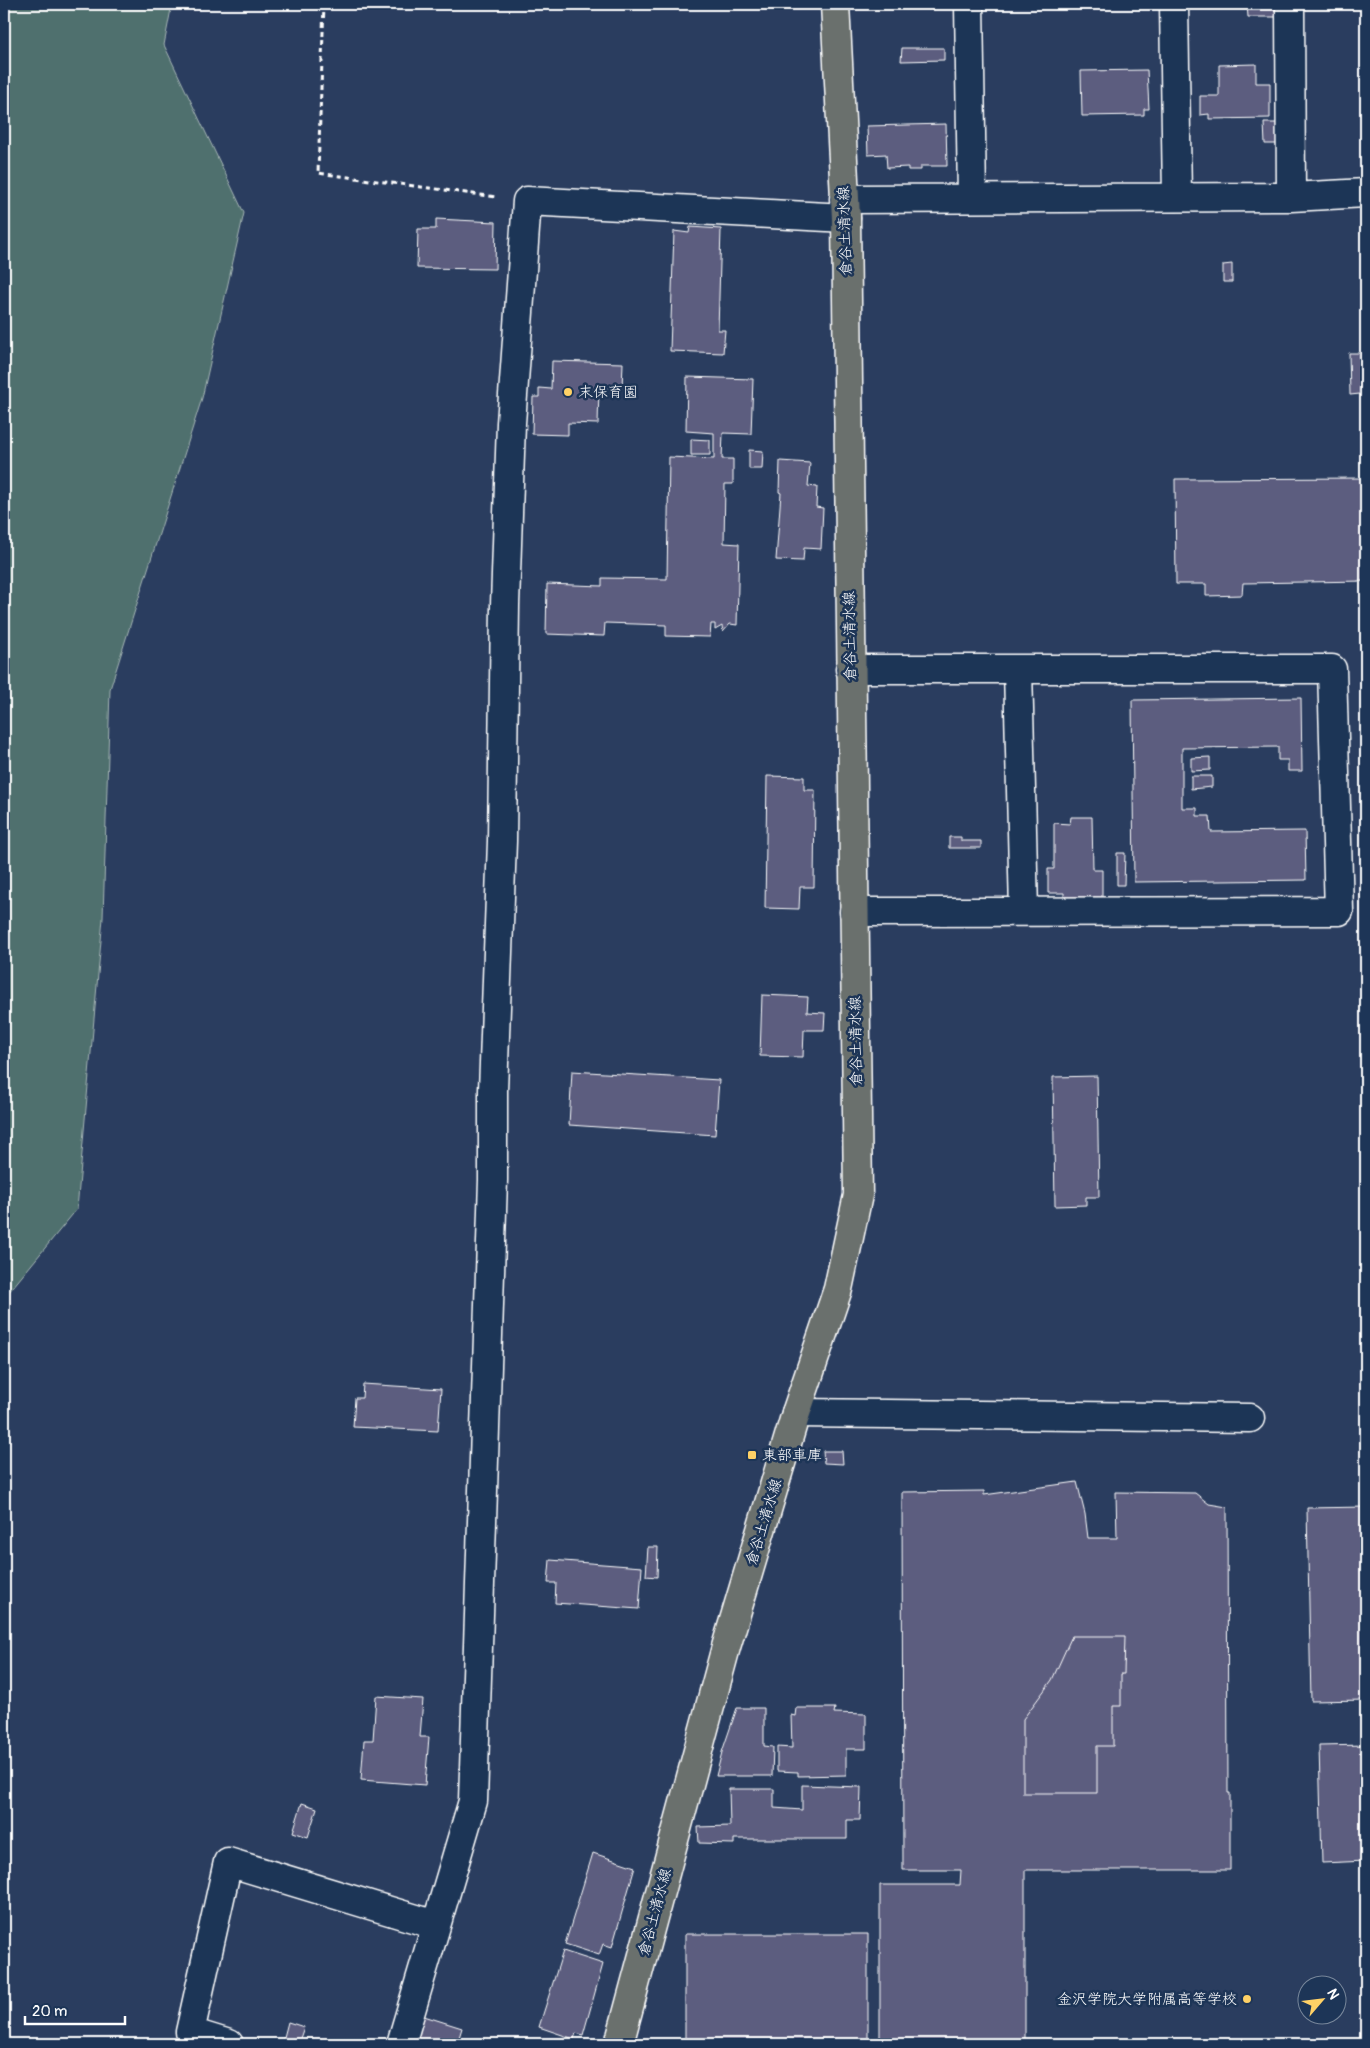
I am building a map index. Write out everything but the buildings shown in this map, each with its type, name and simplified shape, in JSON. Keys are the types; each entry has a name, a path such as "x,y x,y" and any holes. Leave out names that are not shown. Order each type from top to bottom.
{"main road":[{"name":"倉谷土清水線","path":"619,2044 726,1647 796,1413 838,1289 858,1195 845,208 836,4"}],"street":[{"path":"969,4 972,198"},
{"path":"1174,4 1177,197"},
{"path":"1290,4 1291,196"},
{"path":"401,2044 473,1801 493,1180 493,1091 502,841 505,605 511,423 527,201 845,208 972,198 1366,194"},
{"path":"850,669 1332,669 1339,911 854,912"},
{"path":"1018,669 1024,911"},
{"path":"796,1413 1250,1418"},
{"path":"229,2044 190,2032 228,1862 436,1925"}],"path":[{"path":"324,4 318,174 527,201"}],"green space":[{"path":"4,4 172,4 164,45 244,213 202,398 110,689 103,918 77,1209 4,1298"}],"place":[{"name":"末保育園","path":"568,392"},
{"name":"東部車庫","path":"752,1455"},
{"name":"金沢学院大学附属高等学校","path":"1247,1999"}]}
